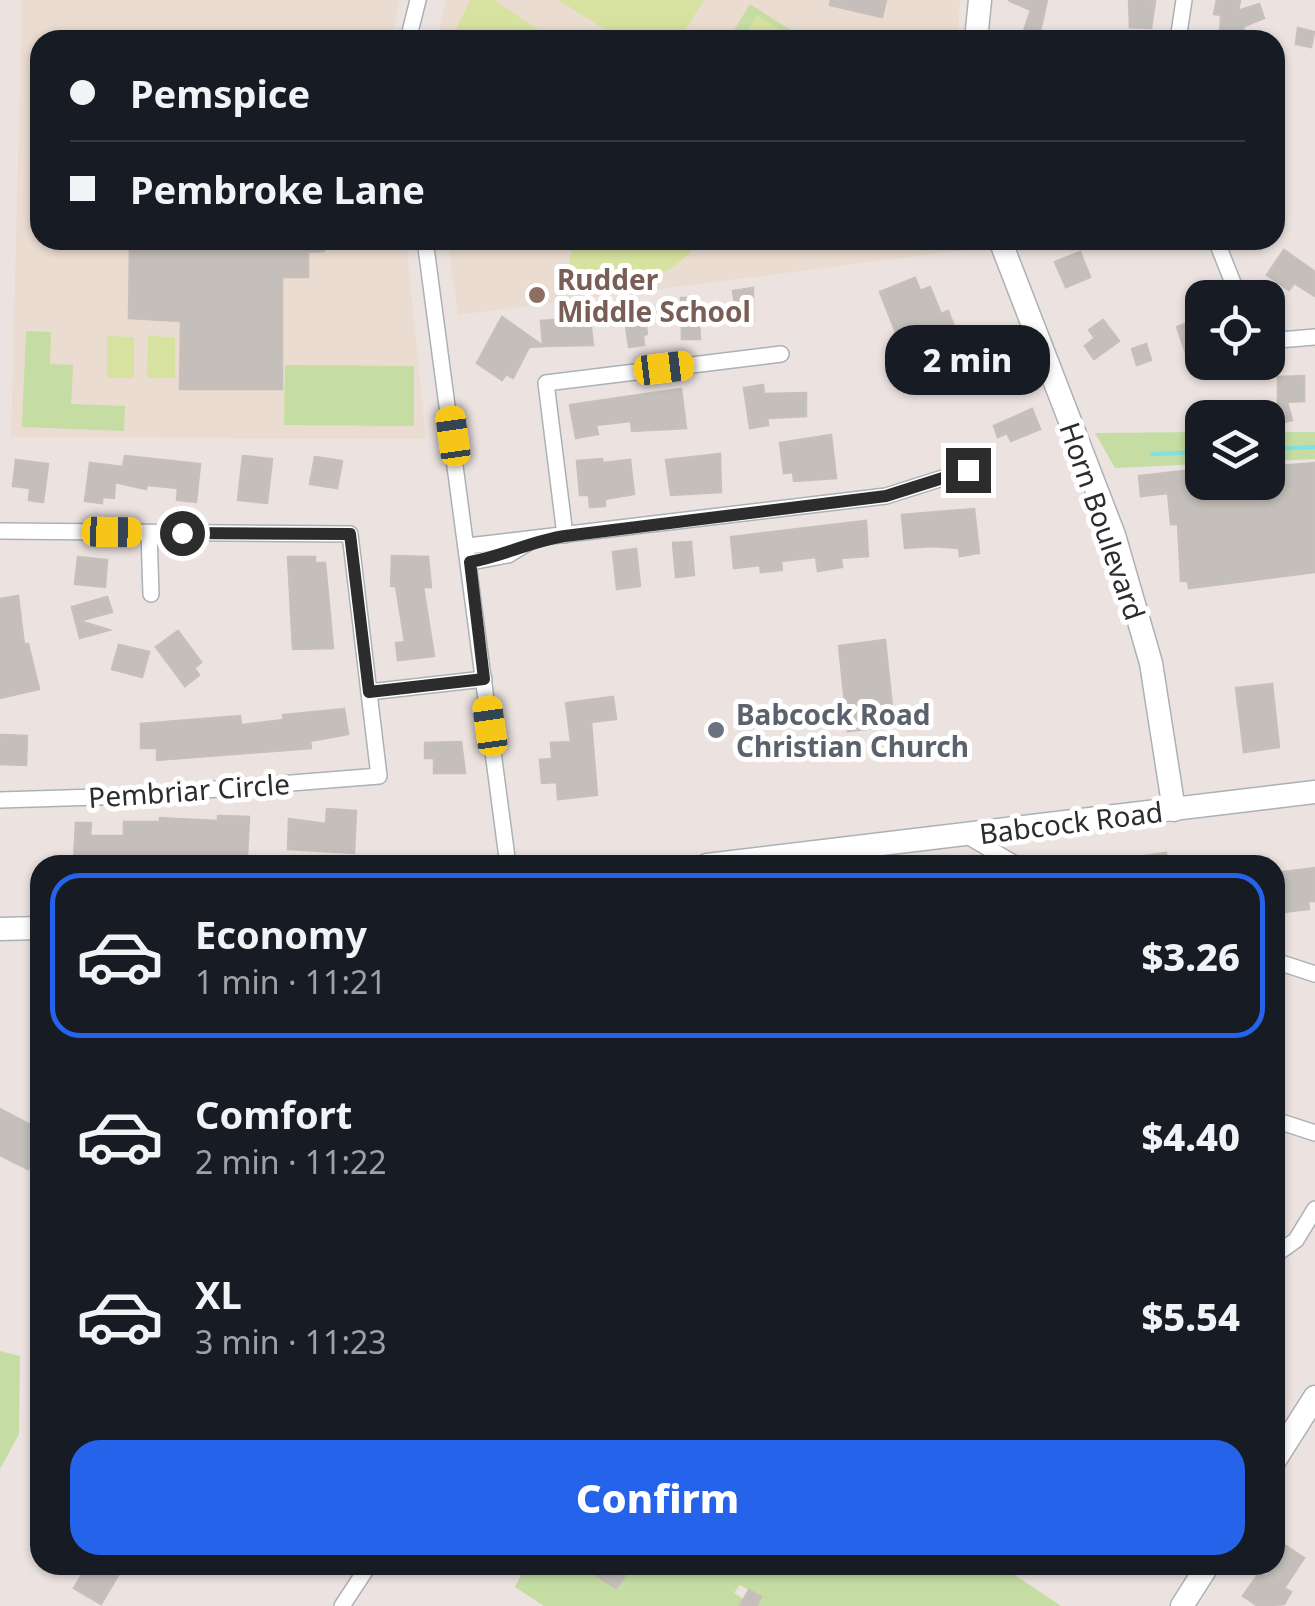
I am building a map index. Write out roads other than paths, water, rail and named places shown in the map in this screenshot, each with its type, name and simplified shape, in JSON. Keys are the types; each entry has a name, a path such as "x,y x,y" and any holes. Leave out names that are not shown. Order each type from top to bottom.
{"main road":[{"path":"977,30 980,0"},
{"name":"Horn Boulevard","path":"1004,250 1114,535 1150,663 1174,810"},
{"name":"Babcock Road","path":"790,855 1315,792"},
{"path":"0,929 30,928"},
{"path":"1285,1444 1315,1397"},
{"path":"1182,1606 1202,1575"}],"street":[{"path":"410,30 418,0"},
{"path":"1180,30 1184,0"},
{"path":"427,250 507,855"},
{"path":"1220,250 1232,280"},
{"path":"1285,339 1315,337"},
{"path":"565,536 546,383 781,354"},
{"path":"469,554 506,540 530,542 886,496 968,470"},
{"path":"0,532 350,534 369,692 484,679"},
{"path":"149,533 151,594"},
{"name":"Pembriar Circle","path":"0,800 130,796 379,776 369,692"},
{"path":"964,834 1000,855"},
{"path":"1285,964 1315,974"},
{"path":"1285,1123 1315,1133"},
{"path":"1285,1247 1296,1240 1315,1210"},
{"path":"342,1606 362,1575"}],"waterway":[{"path":"1285,448 1315,447"},
{"path":"1152,454 1185,453"}],"place":[{"name":"Rudder Middle School","path":"537,295"},
{"name":"Babcock Road Christian Church","path":"716,730"}]}
